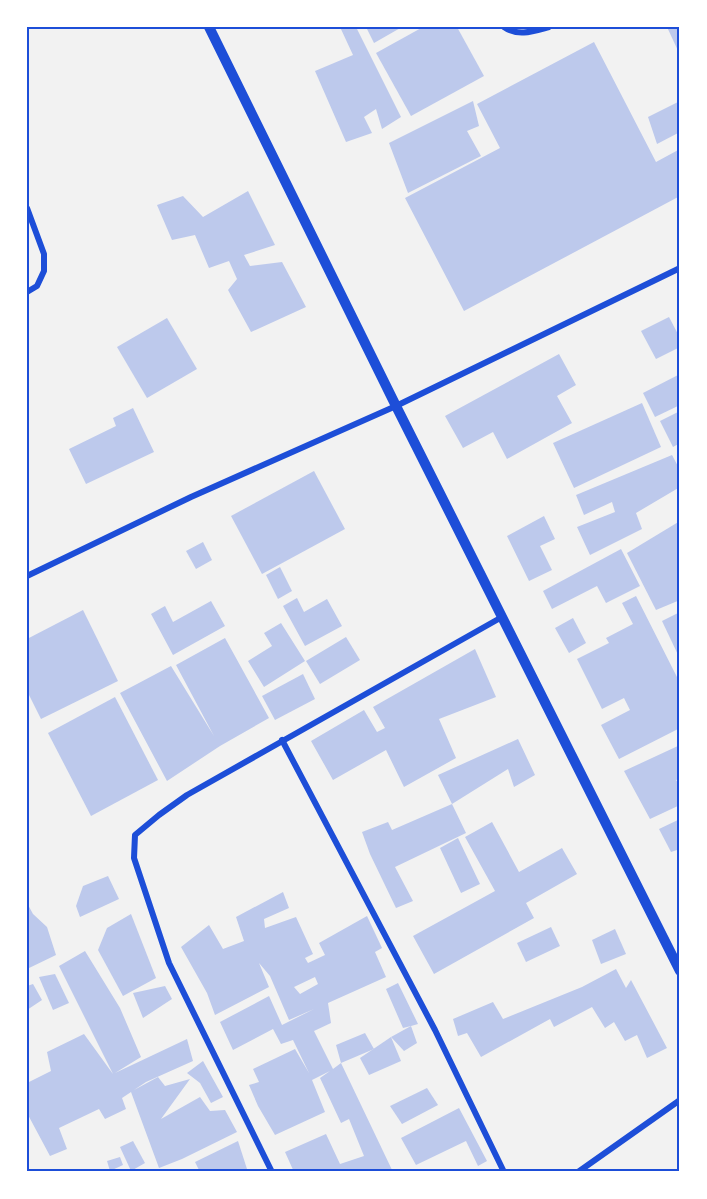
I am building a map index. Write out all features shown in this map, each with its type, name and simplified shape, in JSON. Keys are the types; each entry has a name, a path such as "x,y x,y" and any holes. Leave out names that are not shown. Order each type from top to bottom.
{"street":[{"path":"209,27 396,406 680,971"},
{"path":"504,27 508,30 528,33 549,27"},
{"path":"27,208 44,254 44,271 37,286 27,292"},
{"path":"27,576 191,497 396,406 680,268"},
{"path":"272,1172 169,963 134,858 135,835 187,795 502,617"},
{"path":"282,740 435,1030 504,1172"},
{"path":"578,1172 680,1100"}],"building":[{"path":"340,27 356,27 401,117 382,129 376,109 364,117 372,133 346,142 315,71 353,55"},
{"path":"366,27 402,27 374,43"},
{"path":"423,27 457,27 484,76 411,116 376,53"},
{"path":"667,27 680,27 680,55"},
{"path":"594,42 656,162 680,149 680,196 464,311 405,198 500,148 477,104"},
{"path":"473,101 479,126 467,131 481,156 408,193 389,143"},
{"path":"680,101 680,132 657,144 648,117"},
{"path":"248,191 275,245 244,255 250,266 282,262 306,307 251,332 228,290 237,279 229,261 209,268 195,235 172,240 157,205 183,196 203,217"},
{"path":"669,317 680,338 680,347 656,359 641,331"},
{"path":"167,318 197,369 147,398 117,347"},
{"path":"559,354 576,385 557,396 572,423 507,459 493,432 463,448 445,416"},
{"path":"680,374 680,405 655,417 643,393"},
{"path":"642,403 661,447 574,488 553,443"},
{"path":"133,408 154,452 86,484 69,449 116,426 113,418"},
{"path":"680,411 680,443 673,447 660,421"},
{"path":"672,455 680,470 680,487 636,513 642,529 590,555 577,527 615,512 612,502 584,515 576,495"},
{"path":"314,471 345,529 262,574 231,516"},
{"path":"544,516 555,539 540,546 552,570 529,581 507,536"},
{"path":"680,521 680,600 656,610 627,553"},
{"path":"203,542 212,560 196,569 186,551"},
{"path":"621,549 640,586 606,603 597,586 552,609 543,591"},
{"path":"280,567 292,591 278,599 266,575"},
{"path":"636,596 680,683 680,728 619,759 601,725 630,710 624,698 602,709 577,659 609,643 606,638 633,624 622,603"},
{"path":"297,598 304,612 327,599 342,626 305,646 283,606"},
{"path":"211,601 225,626 173,655 151,614 165,606 173,622"},
{"path":"83,610 118,681 41,719 27,691 27,639"},
{"path":"680,612 680,659 662,621"},
{"path":"573,618 586,643 569,653 555,628"},
{"path":"281,623 305,661 264,687 248,661 272,646 264,633"},
{"path":"346,637 360,660 320,684 306,661"},
{"path":"225,638 269,718 220,746 167,781 120,693 171,666 214,736 176,665"},
{"path":"475,649 496,697 439,719 456,758 404,787 386,750 333,780 311,741 364,710 377,732 385,728 373,707"},
{"path":"303,674 315,699 275,720 262,696"},
{"path":"115,697 158,780 91,816 48,733"},
{"path":"518,739 535,775 514,787 508,769 452,804 438,775"},
{"path":"680,745 680,779 676,780 680,786 680,805 650,819 624,771"},
{"path":"452,804 466,833 395,867 413,901 396,908 362,832 388,822 392,830"},
{"path":"680,819 680,849 671,852 659,829"},
{"path":"492,822 519,872 562,848 577,874 526,903 534,918 434,974 413,936 495,891 465,837"},
{"path":"458,838 480,884 461,893 440,848"},
{"path":"108,876 119,899 80,917 76,906 83,886"},
{"path":"283,892 289,908 264,919 265,928 296,917 313,954 305,958 308,963 325,955 319,943 367,916 382,948 375,952 386,977 328,1003 331,1023 314,1031 333,1069 341,1063 393,1172 294,1172 285,1152 326,1134 340,1164 364,1156 349,1119 341,1123 320,1078 330,1071 312,1080 325,1112 275,1135 258,1106 249,1085 259,1082 253,1069 295,1049 309,1073 293,1040 281,1044 273,1029 233,1050 220,1022 269,996 282,1025 314,1009 289,1020 270,976 259,963 269,987 215,1015 207,993 181,947 209,925 223,949 244,941 236,917","holes":["315,977 318,984 300,994 294,987"]},
{"path":"27,903 33,914 47,927 56,955 27,969"},
{"path":"131,914 156,978 123,996 98,950 107,928"},
{"path":"551,927 560,946 526,962 517,943"},
{"path":"615,929 626,954 601,964 592,940"},
{"path":"85,951 120,1008 141,1057 115,1073 187,1039 193,1061 146,1082 134,1090 158,1077 165,1086 190,1079 161,1119 200,1097 210,1111 225,1110 237,1132 159,1168 131,1092 122,1098 126,1109 105,1119 99,1109 59,1128 67,1149 50,1156 27,1113 27,1083 51,1071 47,1052 84,1034 113,1074 59,966"},
{"path":"616,969 626,988 631,980 667,1048 647,1058 637,1035 625,1041 614,1022 605,1028 592,1007 554,1027 550,1019 481,1057 467,1033 458,1036 453,1019 493,1002 503,1019 582,987"},
{"path":"55,974 69,1003 53,1010 39,977"},
{"path":"398,983 418,1024 403,1028 386,989"},
{"path":"33,984 42,1000 27,1010 27,986"},
{"path":"165,986 172,999 143,1018 133,993"},
{"path":"411,1026 417,1043 404,1051 391,1037"},
{"path":"365,1033 374,1049 341,1063 336,1045"},
{"path":"391,1037 401,1061 369,1075 360,1058"},
{"path":"203,1061 223,1097 211,1103 200,1083 187,1073"},
{"path":"427,1088 438,1105 402,1124 390,1106"},
{"path":"459,1108 487,1161 478,1166 466,1141 416,1165 401,1138"},
{"path":"133,1141 145,1163 131,1171 120,1147"},
{"path":"238,1141 247,1169 240,1172 200,1172 195,1162"},
{"path":"120,1157 123,1165 110,1171 107,1161"}]}
